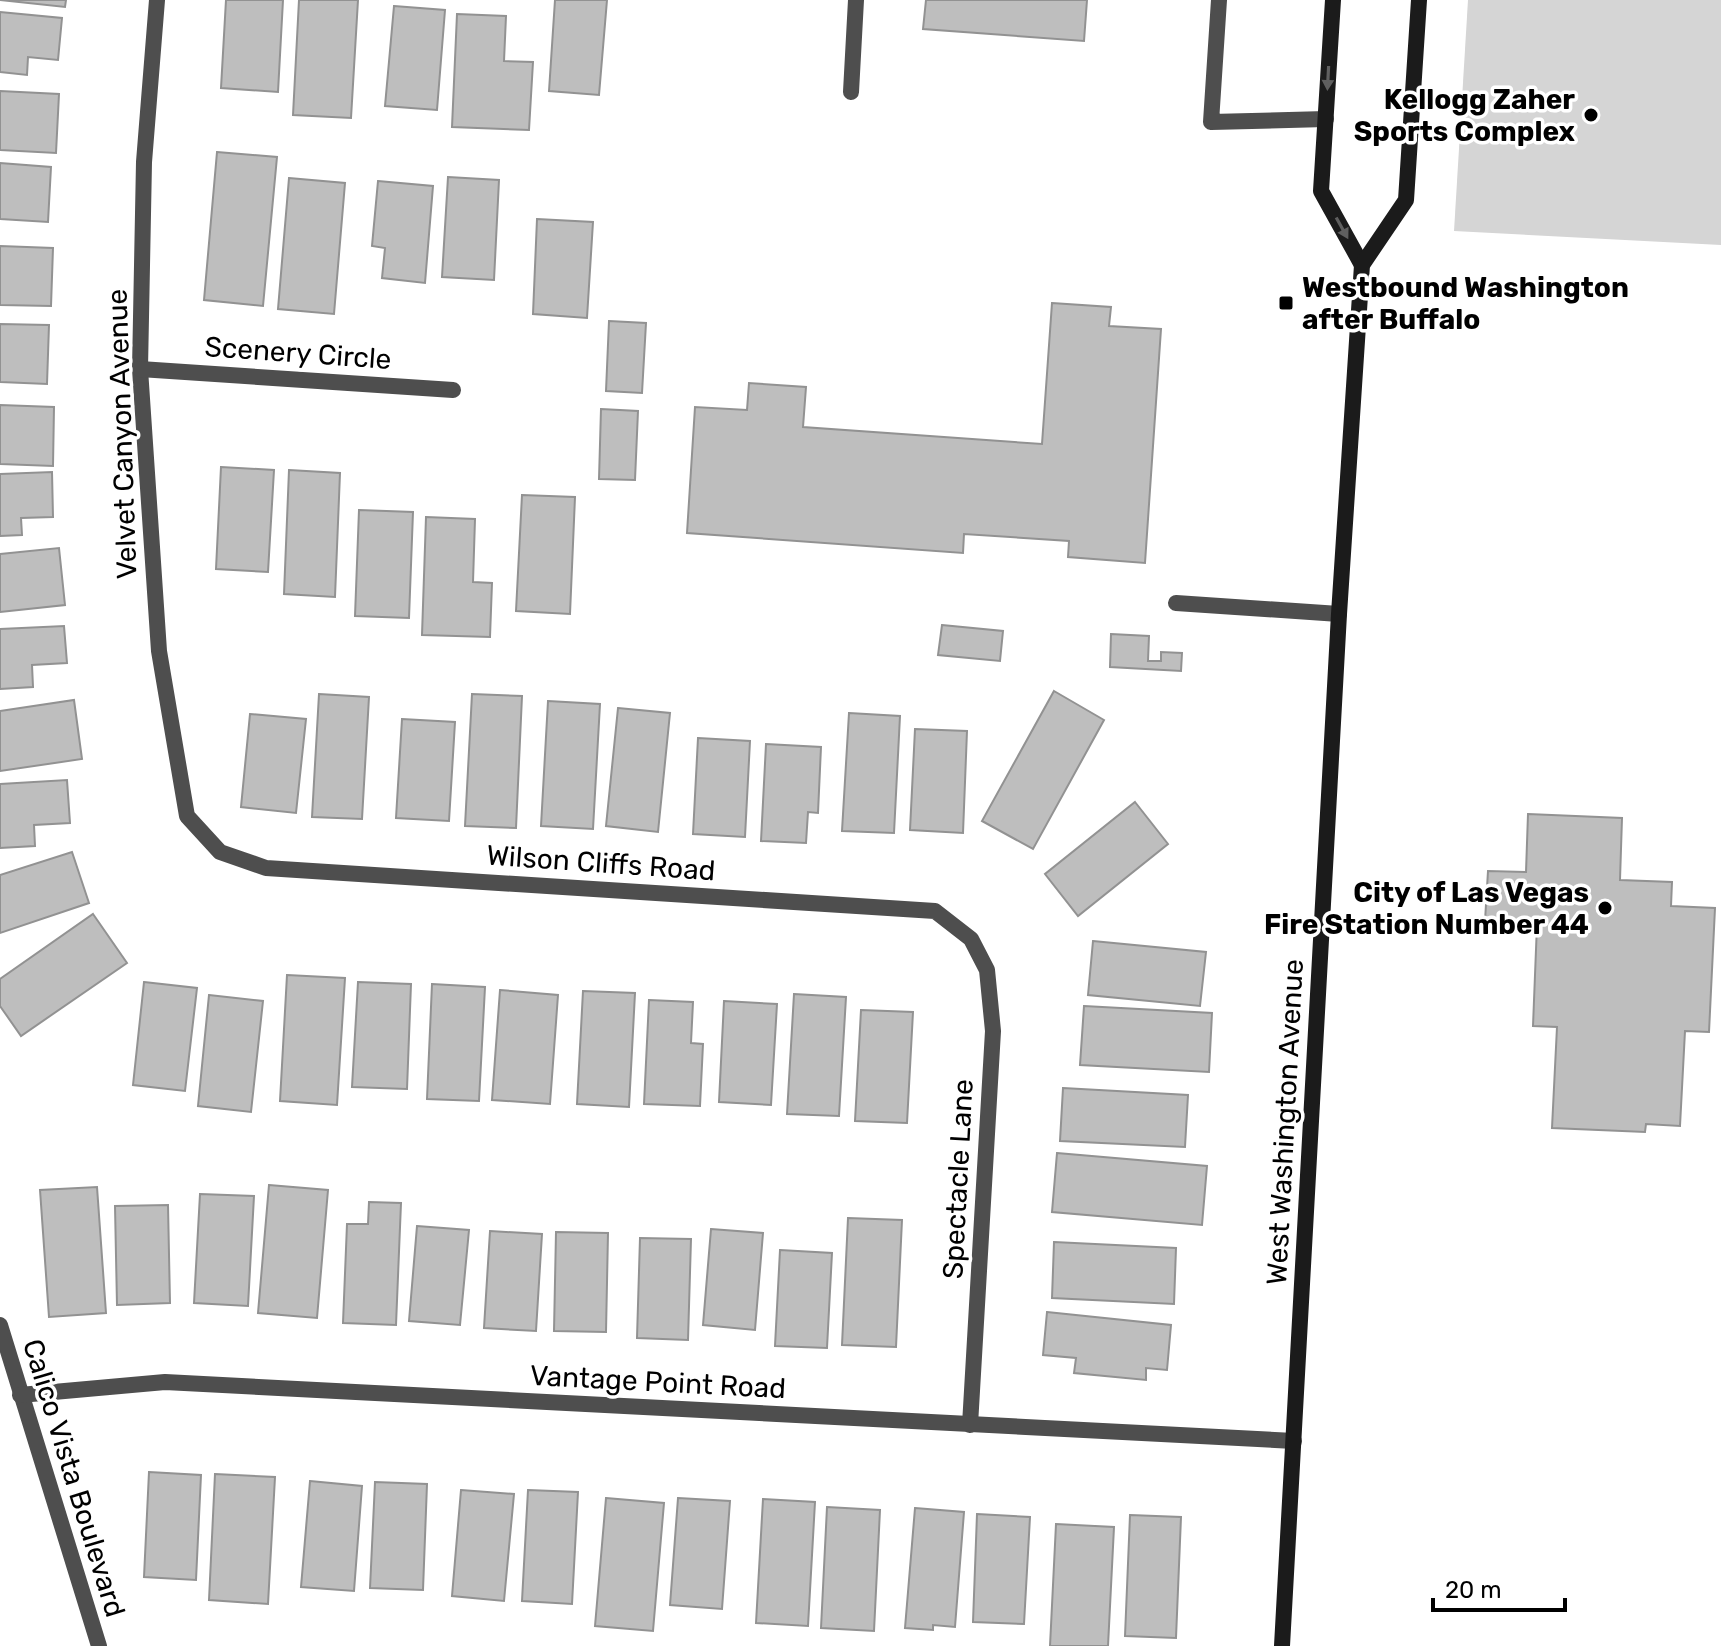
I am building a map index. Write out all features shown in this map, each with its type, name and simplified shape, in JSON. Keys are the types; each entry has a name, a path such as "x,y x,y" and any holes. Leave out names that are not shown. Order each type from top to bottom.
{"main road":[{"path":"1333,0 1321,191 1362,265 1406,200 1419,0"},
{"name":"West Washington Avenue","path":"1282,1646 1339,614 1362,265"}],"street":[{"name":"Velvet Canyon Avenue","path":"157,0 144,162 140,369 159,651 187,816 220,852"},
{"path":"851,92 856,0"},
{"path":"1219,0 1211,122 1326,119"},
{"name":"Scenery Circle","path":"140,369 453,390"},
{"path":"1176,603 1339,614"},
{"name":"Wilson Cliffs Road","path":"220,852 266,868 935,911 971,939"},
{"name":"Spectacle Lane","path":"970,1425 993,1031 987,970 971,939"},
{"name":"Calico Vista Boulevard","path":"0,1325 99,1646"},
{"name":"Vantage Point Road","path":"20,1395 165,1382 1294,1441"}],"shaded area":[{"name":"Kellogg Zaher Sports Complex","path":"1468,0 1721,0 1721,245 1454,231"}],"building":[{"path":"0,0 66,0 65,7"},
{"path":"226,0 283,0 278,92 221,88"},
{"path":"299,0 358,0 351,118 293,115"},
{"path":"555,0 607,0 599,95 549,91"},
{"path":"926,0 1087,0 1084,41 923,29"},
{"path":"394,6 445,10 437,110 385,106"},
{"path":"0,12 62,18 58,60 28,57 27,75 0,72"},
{"path":"457,14 506,16 504,61 533,62 529,130 452,127"},
{"path":"0,91 59,94 56,153 0,150"},
{"path":"217,152 277,157 263,306 204,300"},
{"path":"0,163 51,167 48,222 0,219"},
{"path":"448,177 499,180 494,280 442,277"},
{"path":"289,178 345,183 334,314 278,309"},
{"path":"378,181 433,186 425,283 382,278 385,248 372,246"},
{"path":"537,219 593,222 587,318 533,314"},
{"path":"0,246 53,248 51,306 0,305"},
{"path":"1052,303 1111,307 1109,326 1161,329 1145,563 1068,557 1069,541 964,534 963,553 687,533 695,407 747,410 749,383 806,387 803,427 1042,444"},
{"path":"609,321 646,323 642,393 606,391"},
{"path":"0,324 49,325 47,384 0,382"},
{"path":"0,405 54,407 53,466 0,464"},
{"path":"601,409 638,411 635,480 599,479"},
{"path":"221,467 274,470 268,572 216,569"},
{"path":"289,470 340,473 335,597 284,594"},
{"path":"52,472 53,517 21,518 22,535 0,536 0,474"},
{"path":"522,495 575,497 570,614 516,611"},
{"path":"359,510 413,512 409,618 355,616"},
{"path":"426,517 475,519 473,582 492,583 490,637 422,635"},
{"path":"59,548 65,605 0,612 0,554"},
{"path":"942,625 1003,631 1000,661 938,655"},
{"path":"64,626 67,663 32,665 33,687 0,689 0,629"},
{"path":"1111,634 1149,636 1148,661 1161,661 1161,652 1182,653 1181,671 1110,667"},
{"path":"1054,691 1104,720 1033,849 982,821"},
{"path":"319,694 369,697 362,819 312,817"},
{"path":"472,694 522,696 516,828 465,826"},
{"path":"74,700 82,759 0,771 0,711"},
{"path":"548,701 600,704 593,829 541,826"},
{"path":"618,708 670,713 658,832 606,826"},
{"path":"849,713 900,716 894,833 842,831"},
{"path":"250,714 306,719 296,813 241,807"},
{"path":"402,719 455,722 449,821 396,818"},
{"path":"915,729 967,731 963,833 910,830"},
{"path":"698,738 750,741 745,837 693,834"},
{"path":"766,744 821,747 818,813 808,812 806,843 761,841"},
{"path":"67,780 70,823 34,825 35,846 0,848 0,784"},
{"path":"1135,802 1168,844 1078,916 1045,874"},
{"path":"1528,814 1622,818 1620,880 1672,882 1671,906 1715,908 1709,1032 1685,1031 1680,1126 1646,1124 1645,1132 1552,1128 1557,1027 1533,1026 1537,924 1485,921 1488,871 1526,872"},
{"path":"72,852 89,903 0,933 0,875"},
{"path":"93,914 127,963 21,1036 0,1006 0,979"},
{"path":"1093,941 1206,952 1200,1006 1088,995"},
{"path":"287,975 345,978 337,1105 280,1101"},
{"path":"144,982 197,988 185,1091 133,1085"},
{"path":"358,982 411,984 407,1089 352,1087"},
{"path":"432,984 485,987 479,1101 427,1099"},
{"path":"500,990 558,995 550,1104 492,1100"},
{"path":"583,991 635,993 629,1107 577,1104"},
{"path":"794,994 846,997 839,1116 787,1114"},
{"path":"209,995 263,1001 251,1112 198,1106"},
{"path":"649,1000 693,1002 691,1043 703,1044 700,1106 644,1104"},
{"path":"724,1001 777,1004 771,1105 719,1102"},
{"path":"1084,1006 1212,1013 1209,1072 1080,1065"},
{"path":"861,1010 913,1012 907,1123 855,1121"},
{"path":"1063,1088 1188,1095 1185,1147 1060,1141"},
{"path":"1057,1153 1207,1166 1202,1225 1052,1212"},
{"path":"269,1185 328,1190 317,1318 258,1313"},
{"path":"97,1187 106,1313 49,1317 40,1190"},
{"path":"200,1194 254,1196 248,1306 194,1303"},
{"path":"369,1202 401,1203 396,1325 343,1323 347,1224 368,1224"},
{"path":"168,1205 170,1303 117,1305 115,1206"},
{"path":"848,1218 902,1220 896,1347 842,1345"},
{"path":"417,1226 469,1230 460,1325 409,1321"},
{"path":"711,1229 763,1233 755,1330 703,1325"},
{"path":"490,1231 542,1234 536,1331 484,1328"},
{"path":"556,1232 608,1233 606,1332 554,1331"},
{"path":"640,1238 691,1239 688,1340 637,1338"},
{"path":"1054,1242 1176,1248 1174,1304 1052,1298"},
{"path":"780,1250 832,1253 827,1348 775,1346"},
{"path":"1047,1312 1171,1325 1167,1370 1146,1368 1146,1380 1074,1373 1076,1358 1043,1355"},
{"path":"149,1472 201,1475 196,1580 144,1577"},
{"path":"215,1474 275,1477 268,1604 209,1600"},
{"path":"310,1481 362,1486 354,1591 301,1587"},
{"path":"375,1482 427,1484 423,1590 370,1588"},
{"path":"461,1490 514,1494 504,1601 452,1596"},
{"path":"528,1490 578,1492 572,1604 522,1601"},
{"path":"606,1498 664,1503 653,1631 595,1626"},
{"path":"678,1498 730,1501 722,1609 670,1605"},
{"path":"763,1499 815,1502 808,1626 756,1623"},
{"path":"827,1507 880,1510 874,1631 821,1628"},
{"path":"915,1508 964,1512 955,1627 933,1625 933,1630 905,1628"},
{"path":"977,1514 1030,1517 1024,1624 973,1622"},
{"path":"1130,1515 1181,1517 1176,1638 1125,1636"},
{"path":"1056,1524 1114,1527 1108,1646 1050,1646"}],"place":[{"name":"Kellogg Zaher Sports Complex","path":"1591,115"},
{"name":"Westbound Washington after Buffalo","path":"1286,303"},
{"name":"City of Las Vegas Fire Station Number 44","path":"1605,908"}]}
